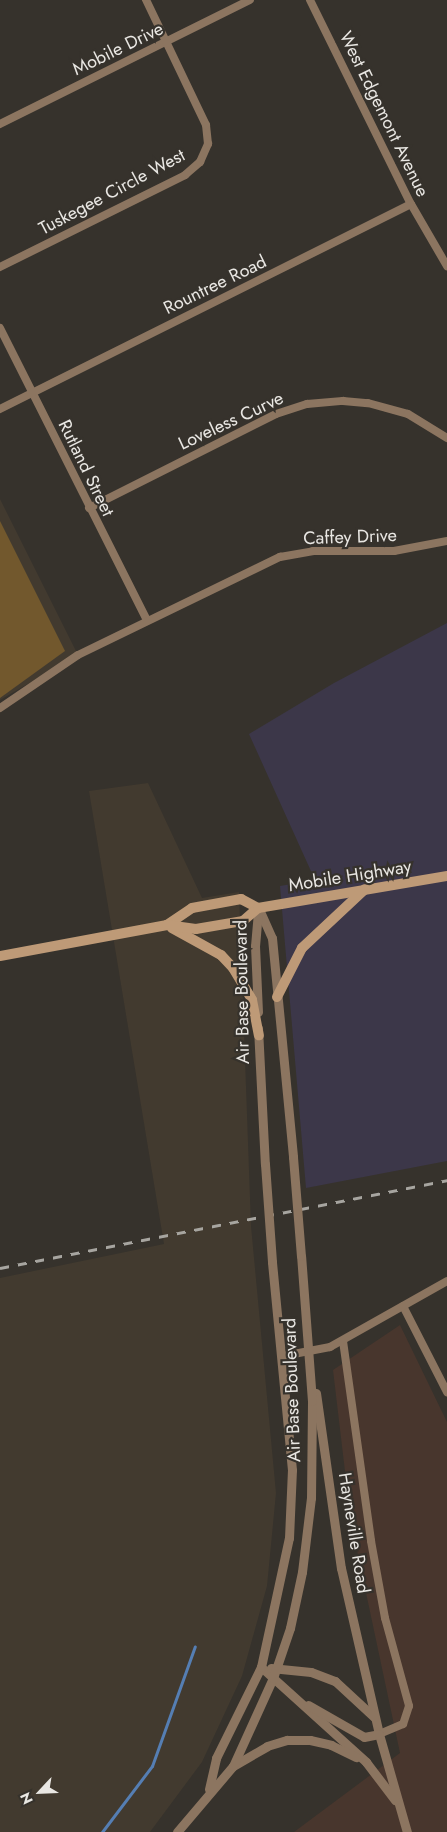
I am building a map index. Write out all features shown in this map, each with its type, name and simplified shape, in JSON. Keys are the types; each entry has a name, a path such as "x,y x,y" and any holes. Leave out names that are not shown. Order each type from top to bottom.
{"main road":[{"name":"Mobile Highway","path":"0,956 166,925 196,929 243,921 258,908 447,876"},
{"path":"278,997 302,948 365,890"},
{"name":"Mobile Highway","path":"166,925 192,908 241,899 258,908"},
{"path":"166,925 221,955 233,968 252,1000 259,1035"}],"street":[{"name":"Tuskegee Circle West","path":"0,267 185,175 200,162 208,144 206,125 146,0"},
{"name":"Mobile Drive","path":"0,124 250,0"},
{"name":"West Edgemont Avenue","path":"310,0 411,204 447,266"},
{"name":"Rountree Road","path":"0,409 411,204"},
{"name":"Rutland Street","path":"0,328 147,620"},
{"name":"Loveless Curve","path":"89,508 276,414 307,404 343,401 368,403 408,414 447,438"},
{"name":"Caffey Drive","path":"0,708 78,655 280,557 313,551 403,550 447,541"},
{"name":"Air Base Boulevard","path":"177,1832 208,1791 233,1766 273,1678 290,1628 302,1572 311,1498 309,1351 293,1157 272,938 258,908"},
{"name":"Air Base Boulevard","path":"208,1791 216,1758 261,1667 289,1538 292,1470 264,1164 255,946 258,908"},
{"path":"283,1356 343,1341 447,1281"},
{"path":"403,1306 447,1392"},
{"path":"289,1694 364,1737 379,1734 403,1724 409,1706 386,1618 371,1541 343,1341"},
{"name":"Hayneville Road","path":"309,1351 342,1568 379,1734 407,1832"},
{"path":"261,1667 311,1672 335,1681 376,1719"},
{"name":"Hayneville Road","path":"261,1667 366,1762 398,1803"},
{"path":"233,1766 267,1746 287,1740 310,1740 331,1745 366,1762"}],"shaded area":[{"path":"0,499 78,655 0,700"},
{"path":"0,521 65,651 0,698"},
{"path":"447,623 447,1161 306,1188 280,886 315,880 249,734 334,683"},
{"path":"148,783 202,898 239,892 251,1226 276,1493 267,1586 242,1676 202,1762 150,1832 0,1832 0,1278 164,1244 89,791"},
{"path":"400,1325 447,1422 447,1832 294,1832 400,1753 351,1522 333,1370"}],"waterway":[{"path":"102,1832 152,1766 195,1646"}],"railway":[{"path":"0,1268 447,1180"}]}
